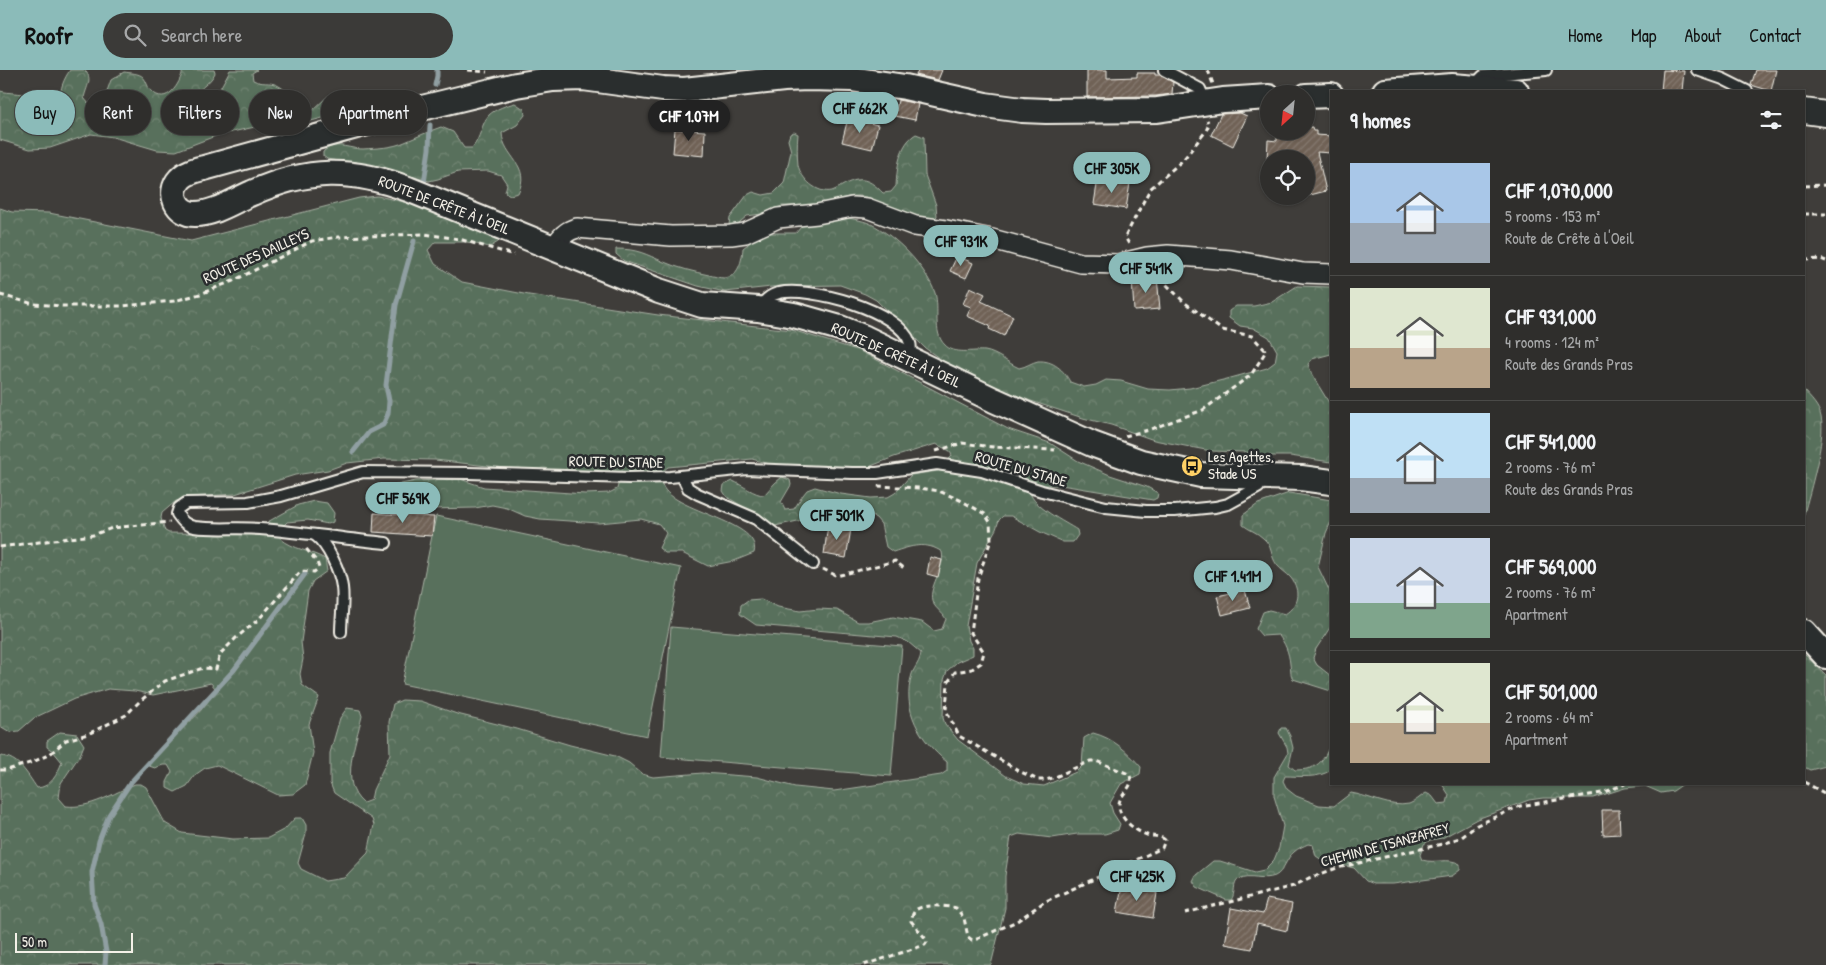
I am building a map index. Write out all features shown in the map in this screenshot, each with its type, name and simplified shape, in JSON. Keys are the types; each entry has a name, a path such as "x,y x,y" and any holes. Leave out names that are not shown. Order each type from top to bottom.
{"street":[{"name":"ROUTE DE CRÊTE À L'OEIL","path":"1260,98 1202,112 1022,110 963,101 905,87 826,74 684,90 583,78 553,78 418,109 204,168 185,175 178,182 174,192 178,206 186,212 197,214 211,211 261,189 286,181 327,174 356,174 400,186 659,291 692,302 712,306 758,309 824,322 865,338 1083,440 1141,462 1201,475 1301,478 1330,482"},
{"path":"1396,90 1441,86 1507,90"},
{"path":"1315,96 1330,95"},
{"path":"1805,111 1826,114"},
{"path":"554,249 563,235 577,228 671,236 731,235 745,233 778,218 817,214 852,207 867,208 915,226 992,239 1081,263 1118,264 1136,253 1231,260 1303,273 1330,274"},
{"path":"1805,633 1826,656"}],"lane":[{"path":"1164,70 1200,89 1202,112"},
{"path":"1479,87 1480,79 1483,76 1546,70"},
{"path":"1697,70 1724,79 1745,90"},
{"name":"ROUTE DU STADE","path":"183,522 176,514 179,508 186,502 248,502 280,496 363,472 629,478 682,476 747,469 865,473 937,464 982,471 1042,491 1097,504 1146,511 1175,511 1228,504 1259,487 1261,477"},
{"path":"682,476 688,488 756,519 813,564"},
{"path":"183,522 195,527 297,531 330,537 386,543"},
{"path":"312,533 323,541 342,587 341,632"}],"path":[{"path":"1120,437 1148,430 1203,410 1251,375 1266,351 1252,336 1222,330 1184,302 1136,253 1124,237 1150,189 1183,160 1206,131 1210,124 1202,112"},
{"path":"1805,186 1826,185"},
{"path":"1805,214 1826,214"},
{"name":"ROUTE DES DAILLEYS","path":"0,295 34,304 62,306 122,306 174,300 200,294 232,281 312,242 338,237 403,233 424,234 459,239 519,255"},
{"path":"1805,260 1821,259 1826,261"},
{"path":"933,451 962,443 993,448 1062,450"},
{"path":"864,965 926,945 926,938 912,921 916,910 937,906 956,908 964,918 968,937 972,940 977,939 1017,921 1044,902 1162,848 1165,840 1162,837 1144,834 1129,823 1119,812 1118,804 1120,799 1131,783 1132,779 1129,774 1096,761 1090,761 1053,778 1038,780 959,736 946,710 948,682 955,672 972,669 981,663 984,652 971,633 978,578 991,540 990,522 985,514 976,508 939,491 920,488 881,488 869,481 865,473"},
{"path":"0,547 94,535 112,528 183,522"},
{"path":"0,770 8,770 33,762 50,754 66,740 88,734 126,715 165,681 203,668 216,669 220,654 236,638 259,620 301,571 314,572 319,568 317,562 304,547 297,531"},
{"path":"813,564 837,576 895,560 905,569"},
{"path":"1805,783 1826,794"},
{"name":"CHEMIN DE TSANZAFREY","path":"1185,913 1294,886 1309,878 1337,868 1442,844 1462,836 1477,825 1520,806 1602,793 1622,785"}],"green space":[{"path":"70,70 84,70 87,73 89,79 84,98 85,135 88,135 50,148 30,149 0,140 0,91 15,93 15,135 75,135 75,90 62,90 64,80"},
{"path":"183,70 214,70 215,73 200,90 173,90"},
{"path":"230,70 257,70 252,73 253,80 274,84 284,90 249,90 249,128 239,130 239,90 219,90"},
{"path":"124,72 141,76 150,90 107,90 111,80"},
{"path":"151,91 161,96 161,135 218,135 176,151 157,150 113,137 98,135 151,135"},
{"path":"321,103 321,118 311,121 311,110"},
{"path":"515,103 524,109 525,115 517,125 502,133 507,149 522,175 518,193 510,195 505,192 507,184 501,175 488,171 458,172 429,181 387,170 327,159 323,156 323,152 332,146 357,149 390,147 421,135 427,135 427,132 441,127 453,132 464,148 472,148 489,115"},
{"path":"794,132 798,134 798,165 802,175 815,188 832,191 850,182 865,180 883,193 891,192 896,186 902,150 910,138 916,134 924,137 925,175 936,205 937,216 933,220 889,217 875,201 867,197 845,198 837,203 839,214 867,222 881,229 909,253 925,273 935,293 937,327 941,340 953,350 989,352 1019,368 1033,362 1048,362 1061,370 1070,382 1084,387 1096,385 1106,380 1121,381 1148,389 1170,390 1190,388 1267,368 1275,362 1277,351 1269,337 1253,328 1240,326 1229,318 1229,311 1236,306 1254,306 1272,302 1297,286 1330,287 1330,354 1312,359 1308,364 1312,375 1330,404 1330,462 1290,456 1266,456 1246,452 1211,451 1154,440 1031,401 990,385 943,361 925,348 876,300 840,285 781,286 725,292 698,286 624,261 616,254 616,249 636,251 680,268 724,278 733,275 741,263 743,248 762,233 796,233 805,222 803,209 797,206 782,206 761,214 747,216 733,228 729,225 730,218 747,195 753,192 763,195 774,193 784,183 791,151 788,140 790,134"},
{"path":"377,196 439,213 471,225 498,240 498,242 490,247 467,242 435,242 428,250 435,264 462,282 529,295 658,315 792,330 860,351 1008,429 1050,443 1078,461 1158,493 1157,498 1153,500 1061,485 1039,485 1030,492 1032,498 1043,509 1077,530 1078,535 1073,542 1063,542 1011,516 1003,516 999,520 977,563 966,626 969,641 973,648 973,655 957,662 947,671 944,680 943,718 945,724 958,740 1006,776 1024,784 1044,786 1076,772 1082,766 1084,738 1093,733 1107,738 1119,746 1141,767 1140,774 1121,784 1110,803 1113,813 1120,824 1118,830 1105,834 1077,834 1052,838 1019,834 1011,837 1005,876 1005,908 991,965 0,965 0,756 12,759 26,772 37,788 42,787 53,780 62,762 47,747 47,741 60,732 77,734 84,745 80,755 61,783 59,798 66,806 93,803 135,784 141,784 146,787 165,823 182,833 233,839 268,838 285,829 295,818 302,818 306,825 306,834 298,863 301,869 325,881 344,878 368,853 374,825 372,819 334,793 330,783 330,753 340,718 347,708 360,710 362,716 353,750 351,774 352,785 356,795 363,803 371,800 373,790 390,754 389,722 393,704 402,700 420,701 457,714 615,756 629,763 642,774 653,777 703,773 757,777 795,787 834,791 941,775 947,771 947,762 921,734 911,712 909,687 921,653 908,642 897,637 756,625 740,614 741,605 748,600 761,599 778,607 800,611 837,610 858,622 893,617 922,622 934,631 942,629 946,619 933,603 932,591 941,565 942,552 930,547 912,546 893,552 886,547 881,524 876,518 864,512 847,510 775,526 727,497 723,491 724,485 733,481 753,492 764,495 782,477 790,480 791,485 781,502 785,510 794,509 807,490 815,487 841,494 871,498 888,497 895,493 911,475 938,471 952,456 950,451 936,444 866,468 784,468 752,459 668,467 662,476 663,488 689,506 727,522 742,531 753,541 754,553 734,561 708,566 682,553 665,553 659,548 666,533 659,524 641,519 599,523 540,519 492,505 475,508 428,509 383,505 376,499 376,492 381,488 416,481 460,479 484,487 585,494 609,493 617,489 619,481 435,460 384,459 347,463 328,470 295,475 235,494 191,497 176,501 162,513 161,518 165,531 169,533 246,534 298,505 314,501 327,503 334,513 333,522 328,524 308,520 287,522 283,526 281,539 325,559 327,571 313,581 308,591 301,642 303,659 300,674 302,685 319,697 309,724 313,753 305,785 293,794 278,795 217,765 205,768 195,775 187,786 175,792 167,788 167,782 172,772 168,765 155,768 149,766 151,760 163,745 205,705 215,688 211,683 153,695 135,691 108,689 74,699 34,718 19,731 10,732 0,726 0,208 12,212 49,213 191,241 359,198"},
{"path":"1805,392 1818,409 1821,417 1822,427 1817,465 1805,510"},
{"path":"1289,493 1330,500 1330,524 1318,567 1330,592 1330,628 1316,649 1313,658 1317,665 1330,675 1330,691 1293,679 1285,644 1278,635 1262,636 1256,629 1263,612 1269,610 1285,614 1293,607 1297,598 1294,583 1275,562 1266,541 1243,525 1243,515 1258,504"},
{"path":"436,516 681,568 647,736 402,684"},
{"path":"671,627 902,646 891,776 661,757"},
{"path":"1805,655 1826,675 1826,766 1810,770 1805,768"},
{"path":"1281,728 1286,728 1290,736 1293,748 1289,765 1295,770 1303,770 1319,764 1326,755 1330,745 1330,771 1315,776 1285,776 1283,781 1287,789 1296,796 1319,805 1334,806 1351,793 1402,805 1411,803 1426,793 1432,796 1438,804 1447,803 1449,795 1443,785 1682,785 1673,791 1661,793 1645,786 1625,788 1593,798 1543,798 1529,800 1477,819 1442,838 1430,840 1424,844 1420,855 1422,860 1451,861 1460,864 1460,870 1452,876 1393,884 1373,884 1366,881 1354,868 1322,860 1316,856 1313,845 1308,844 1297,849 1275,876 1266,878 1243,877 1239,879 1231,900 1226,900 1197,887 1193,881 1196,875 1213,861 1220,861 1255,872 1264,870 1274,860 1279,848 1283,826 1274,796 1274,777 1288,753 1287,747 1279,733"}],"building":[{"path":"919,70 942,70 938,80 916,75"},
{"path":"1087,70 1107,70 1107,78 1137,77 1137,73 1155,73 1155,75 1160,75 1173,82 1172,94 1087,97"},
{"path":"1663,70 1684,71 1682,90 1661,90"},
{"path":"1756,70 1776,70 1771,90 1751,85"},
{"path":"898,100 918,104 915,120 895,116"},
{"path":"1240,113 1247,116 1233,146 1211,135 1221,114"},
{"path":"848,118 878,125 872,149 842,142"},
{"path":"675,129 705,131 704,156 673,153"},
{"path":"1315,131 1316,135 1330,136 1330,153 1317,152 1326,191 1315,194 1315,150 1267,150 1268,140 1315,140"},
{"path":"1098,178 1130,183 1126,209 1094,204"},
{"path":"957,256 973,263 966,278 950,271"},
{"path":"1157,277 1160,309 1134,311 1132,279"},
{"path":"970,287 985,294 981,301 1013,316 1004,336 989,329 990,326 967,316 971,307 963,304"},
{"path":"374,513 434,517 432,536 373,532"},
{"path":"828,525 851,529 846,558 824,554"},
{"path":"930,557 942,560 938,577 927,574"},
{"path":"1245,590 1250,608 1222,615 1217,596"},
{"path":"1602,810 1619,810 1620,834 1603,835"},
{"path":"1122,886 1157,893 1153,918 1117,912"},
{"path":"1267,899 1292,904 1287,931 1257,924 1252,949 1225,944 1231,908 1263,914"}],"waterway":[{"path":"435,85 437,70"},
{"path":"424,183 430,125"},
{"path":"353,452 369,432 383,425 388,414 389,401 386,385 396,305 414,241"},
{"path":"105,965 106,952 101,924 94,904 92,872 99,841 109,815 131,782 234,670 305,574"}],"place":[{"name":"Les Agettes, Stade US","path":"1192,466"}]}
